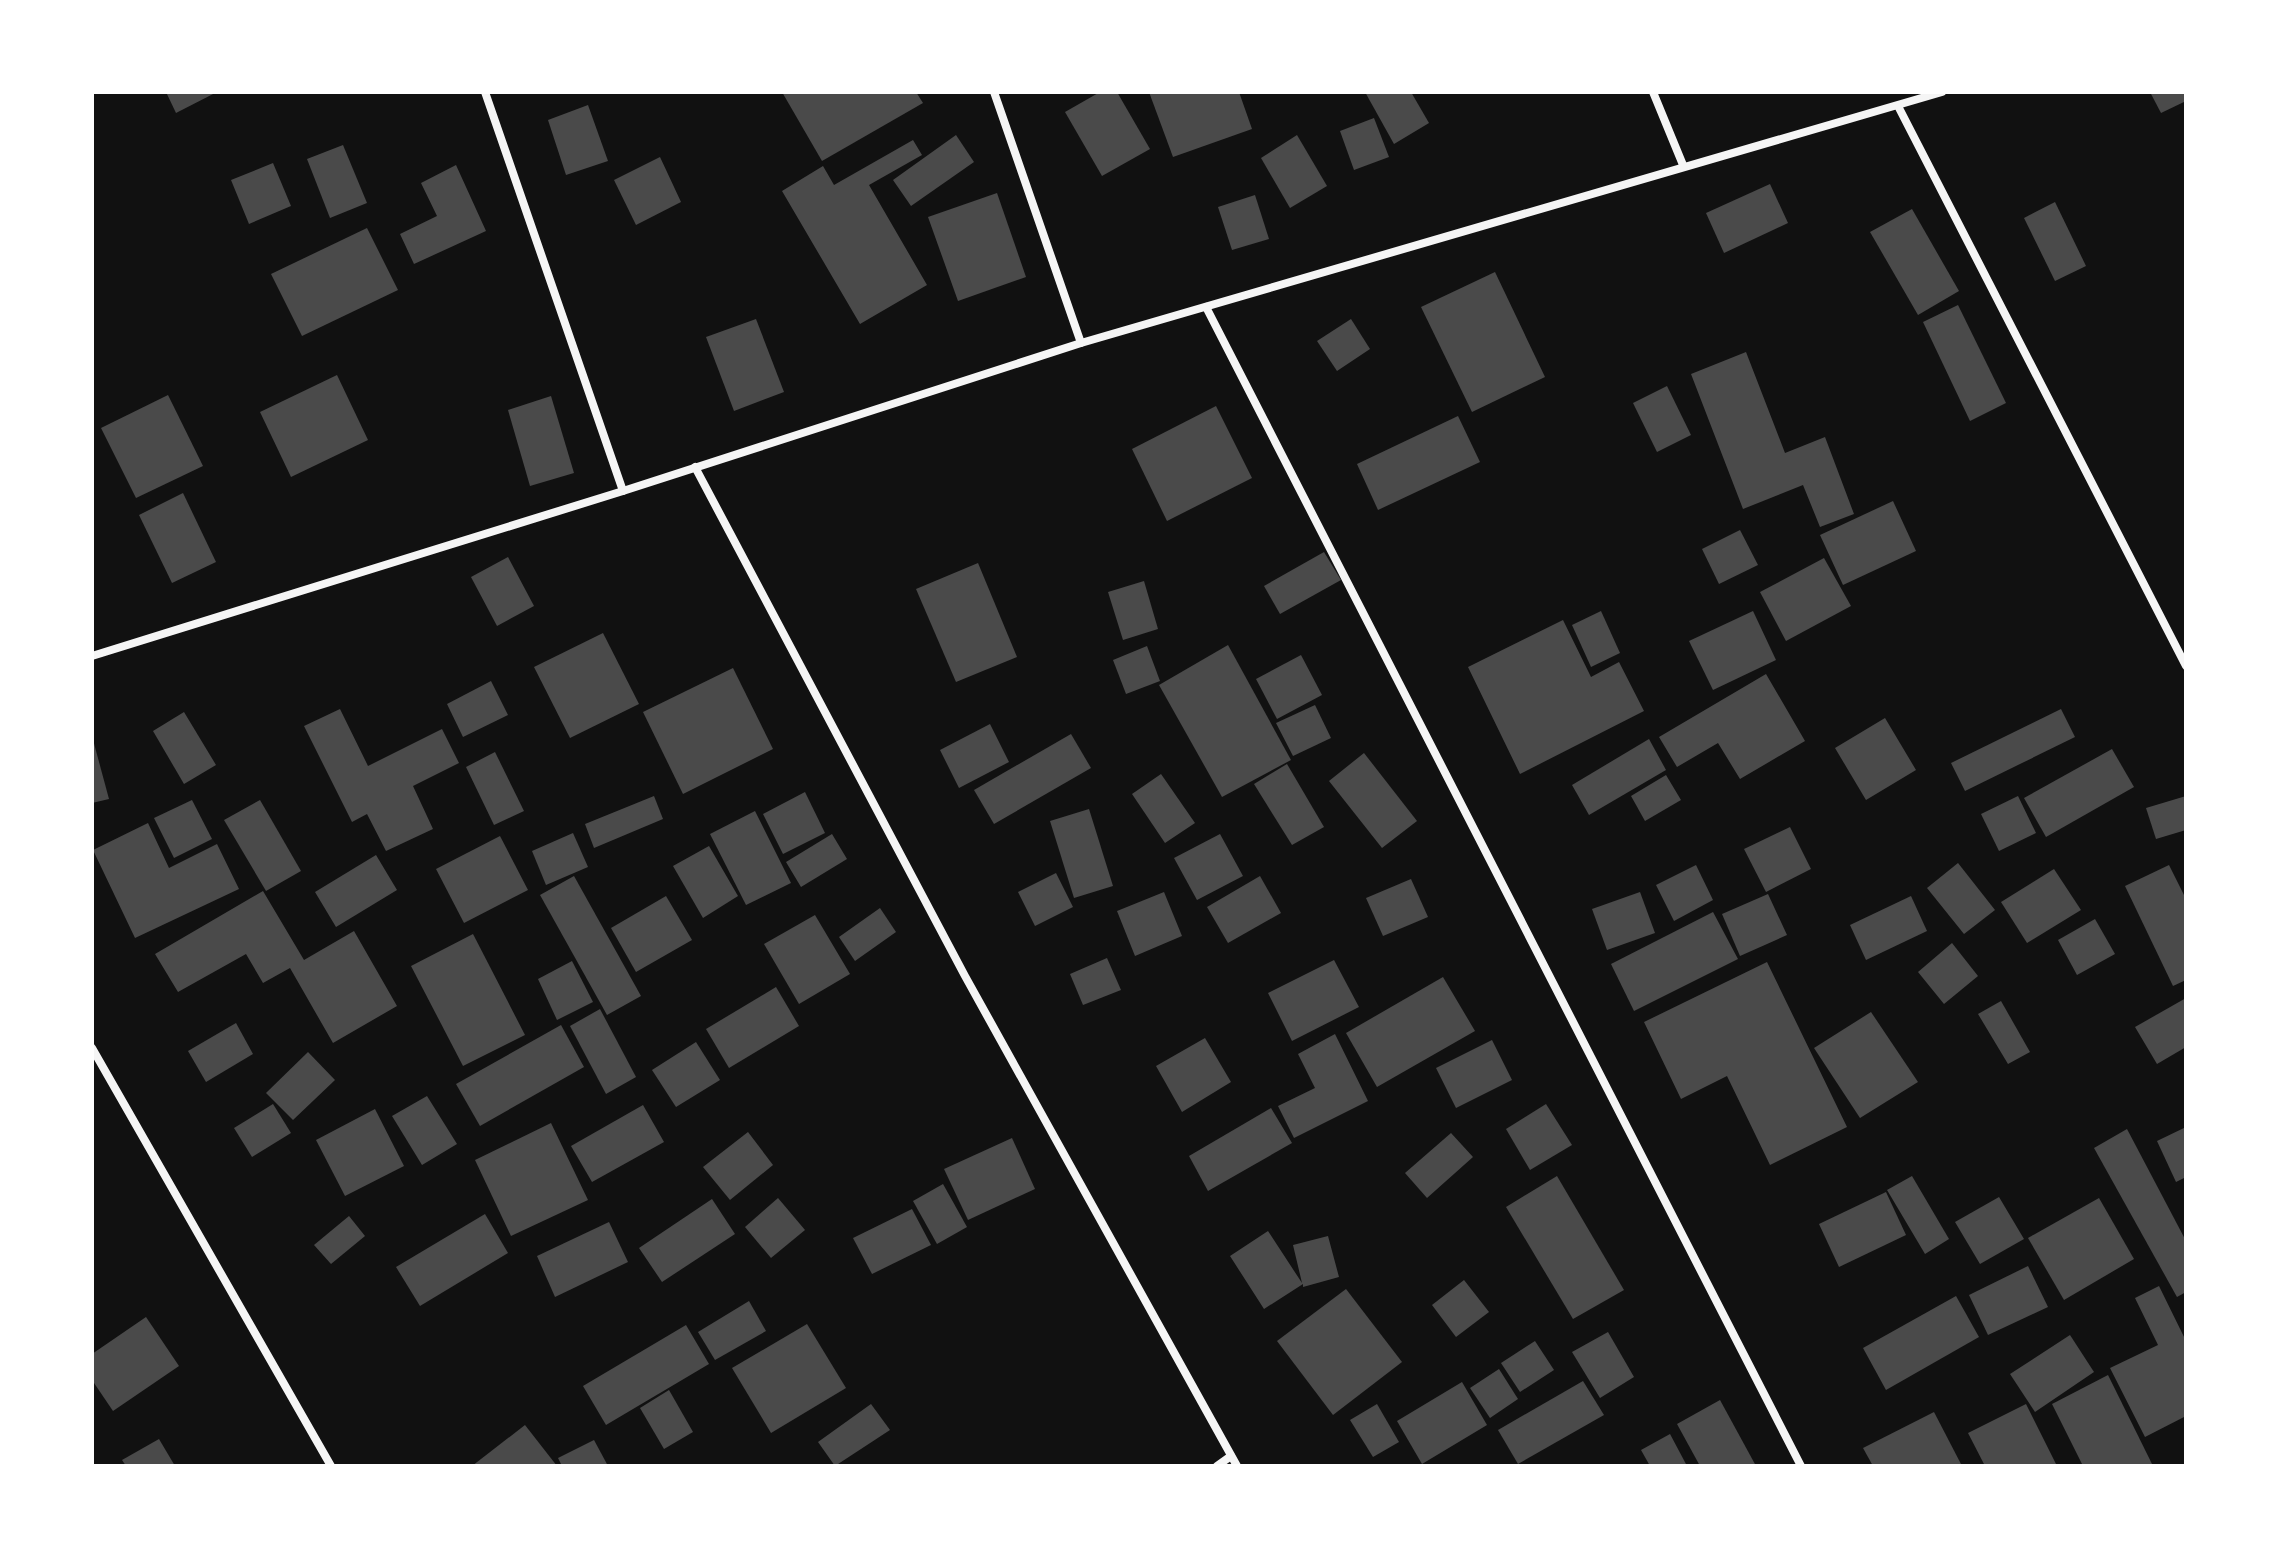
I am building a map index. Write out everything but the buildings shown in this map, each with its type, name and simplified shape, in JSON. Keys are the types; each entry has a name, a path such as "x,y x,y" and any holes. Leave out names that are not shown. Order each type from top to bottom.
{"street":[{"path":"485,92 623,491"},
{"path":"994,92 1081,343"},
{"path":"1653,92 1683,165"},
{"path":"92,656 623,491 1081,343 1683,165 1942,92"},
{"path":"1898,106 2186,666"},
{"path":"1206,307 1801,1466"},
{"path":"695,467 965,976 1237,1466"},
{"path":"92,1048 331,1466"},
{"path":"1217,1466 1231,1456"}]}
